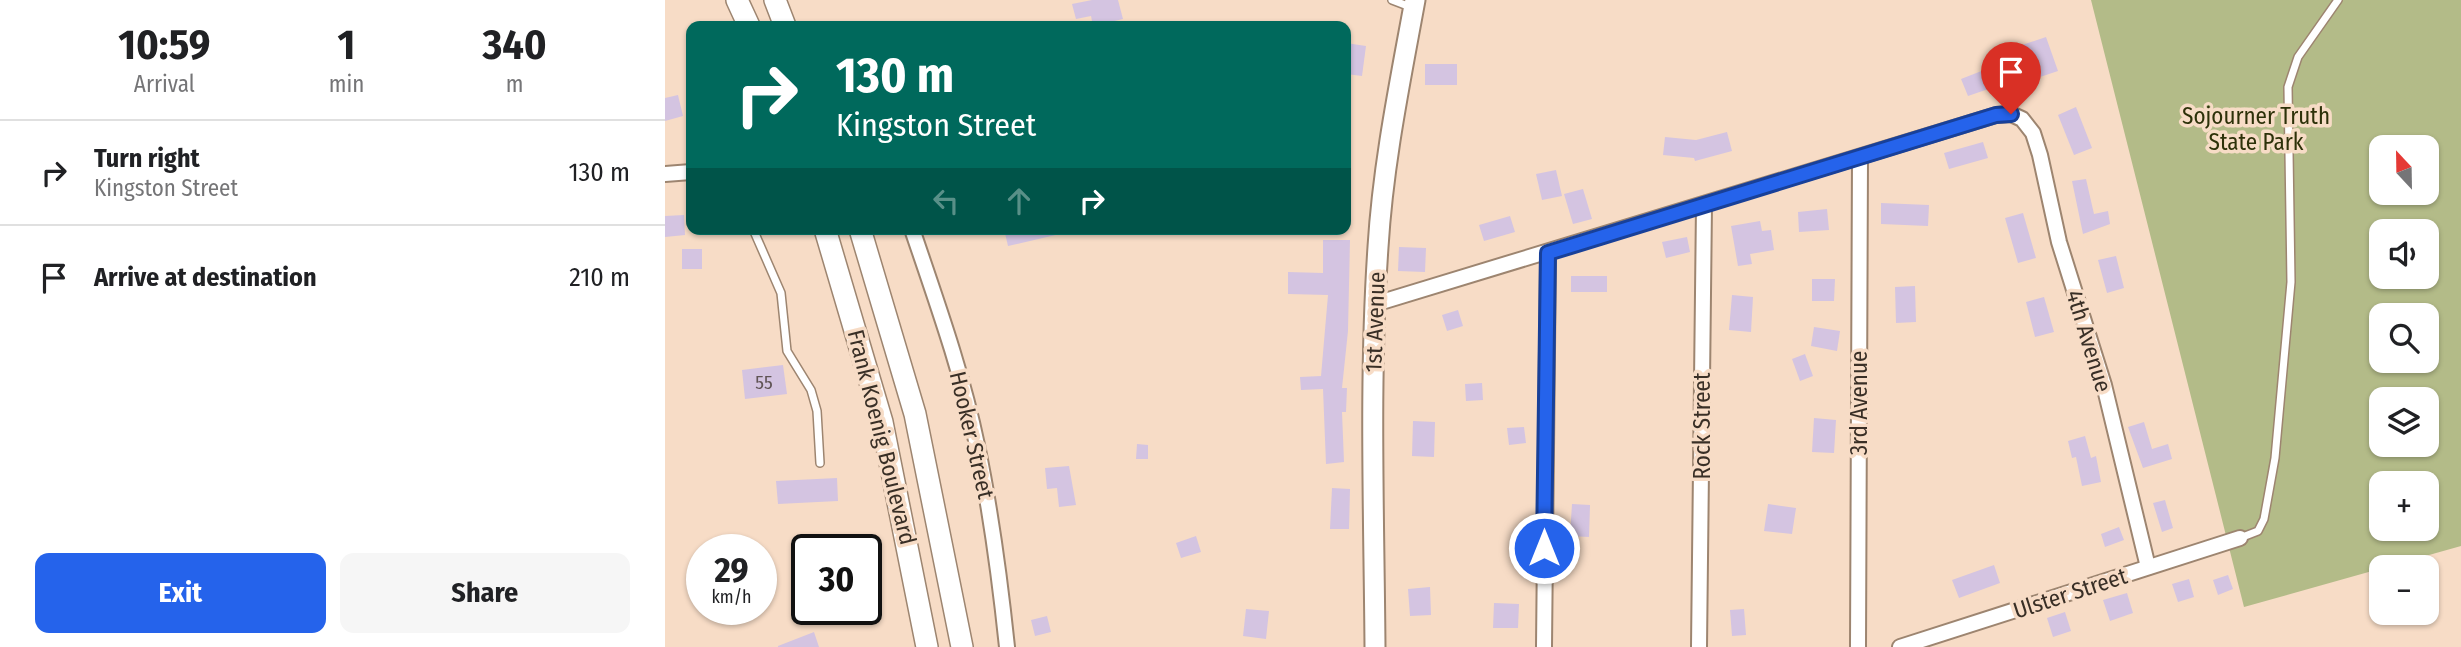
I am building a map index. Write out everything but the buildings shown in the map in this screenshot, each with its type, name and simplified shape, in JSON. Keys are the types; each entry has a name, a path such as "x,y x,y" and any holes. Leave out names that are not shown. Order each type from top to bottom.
{"main road":[{"path":"737,0 747,21"},
{"path":"775,0 783,21"},
{"name":"Frank Koenig Boulevard","path":"827,235 882,422 927,647"},
{"name":"Frank Koenig Boulevard","path":"862,235 915,414 962,647"}],"street":[{"name":"1st Avenue","path":"1375,647 1375,304 1378,246 1392,121 1414,4"},
{"name":"4th Avenue","path":"1860,159 1996,115 2011,114 2022,119 2033,133 2041,155 2059,242 2103,386 2148,567"},
{"path":"1375,304 1860,159"},
{"name":"3rd Avenue","path":"1858,647 1860,159"},
{"path":"665,174 686,172"},
{"name":"Rock Street","path":"1699,647 1704,205"},
{"name":"Hooker Street","path":"914,235 951,347 977,444 1001,585 1007,647"},
{"path":"1544,647 1548,253"},
{"name":"Ulster Street","path":"1900,647 2240,538"}],"lane":[{"path":"1392,0 1414,4"},
{"path":"2240,538 2258,531 2264,519 2275,458 2291,282 2288,87 2298,57 2338,0"},
{"path":"756,235 781,293 787,351 811,390 817,411 820,463"}],"green space":[{"name":"Sojourner Truth State Park","path":"2091,0 2461,0 2461,546 2429,555 2369,555 2369,572 2244,607"}],"route":[{"path":"1544,548 1548,253 1996,115 2011,114"}]}
